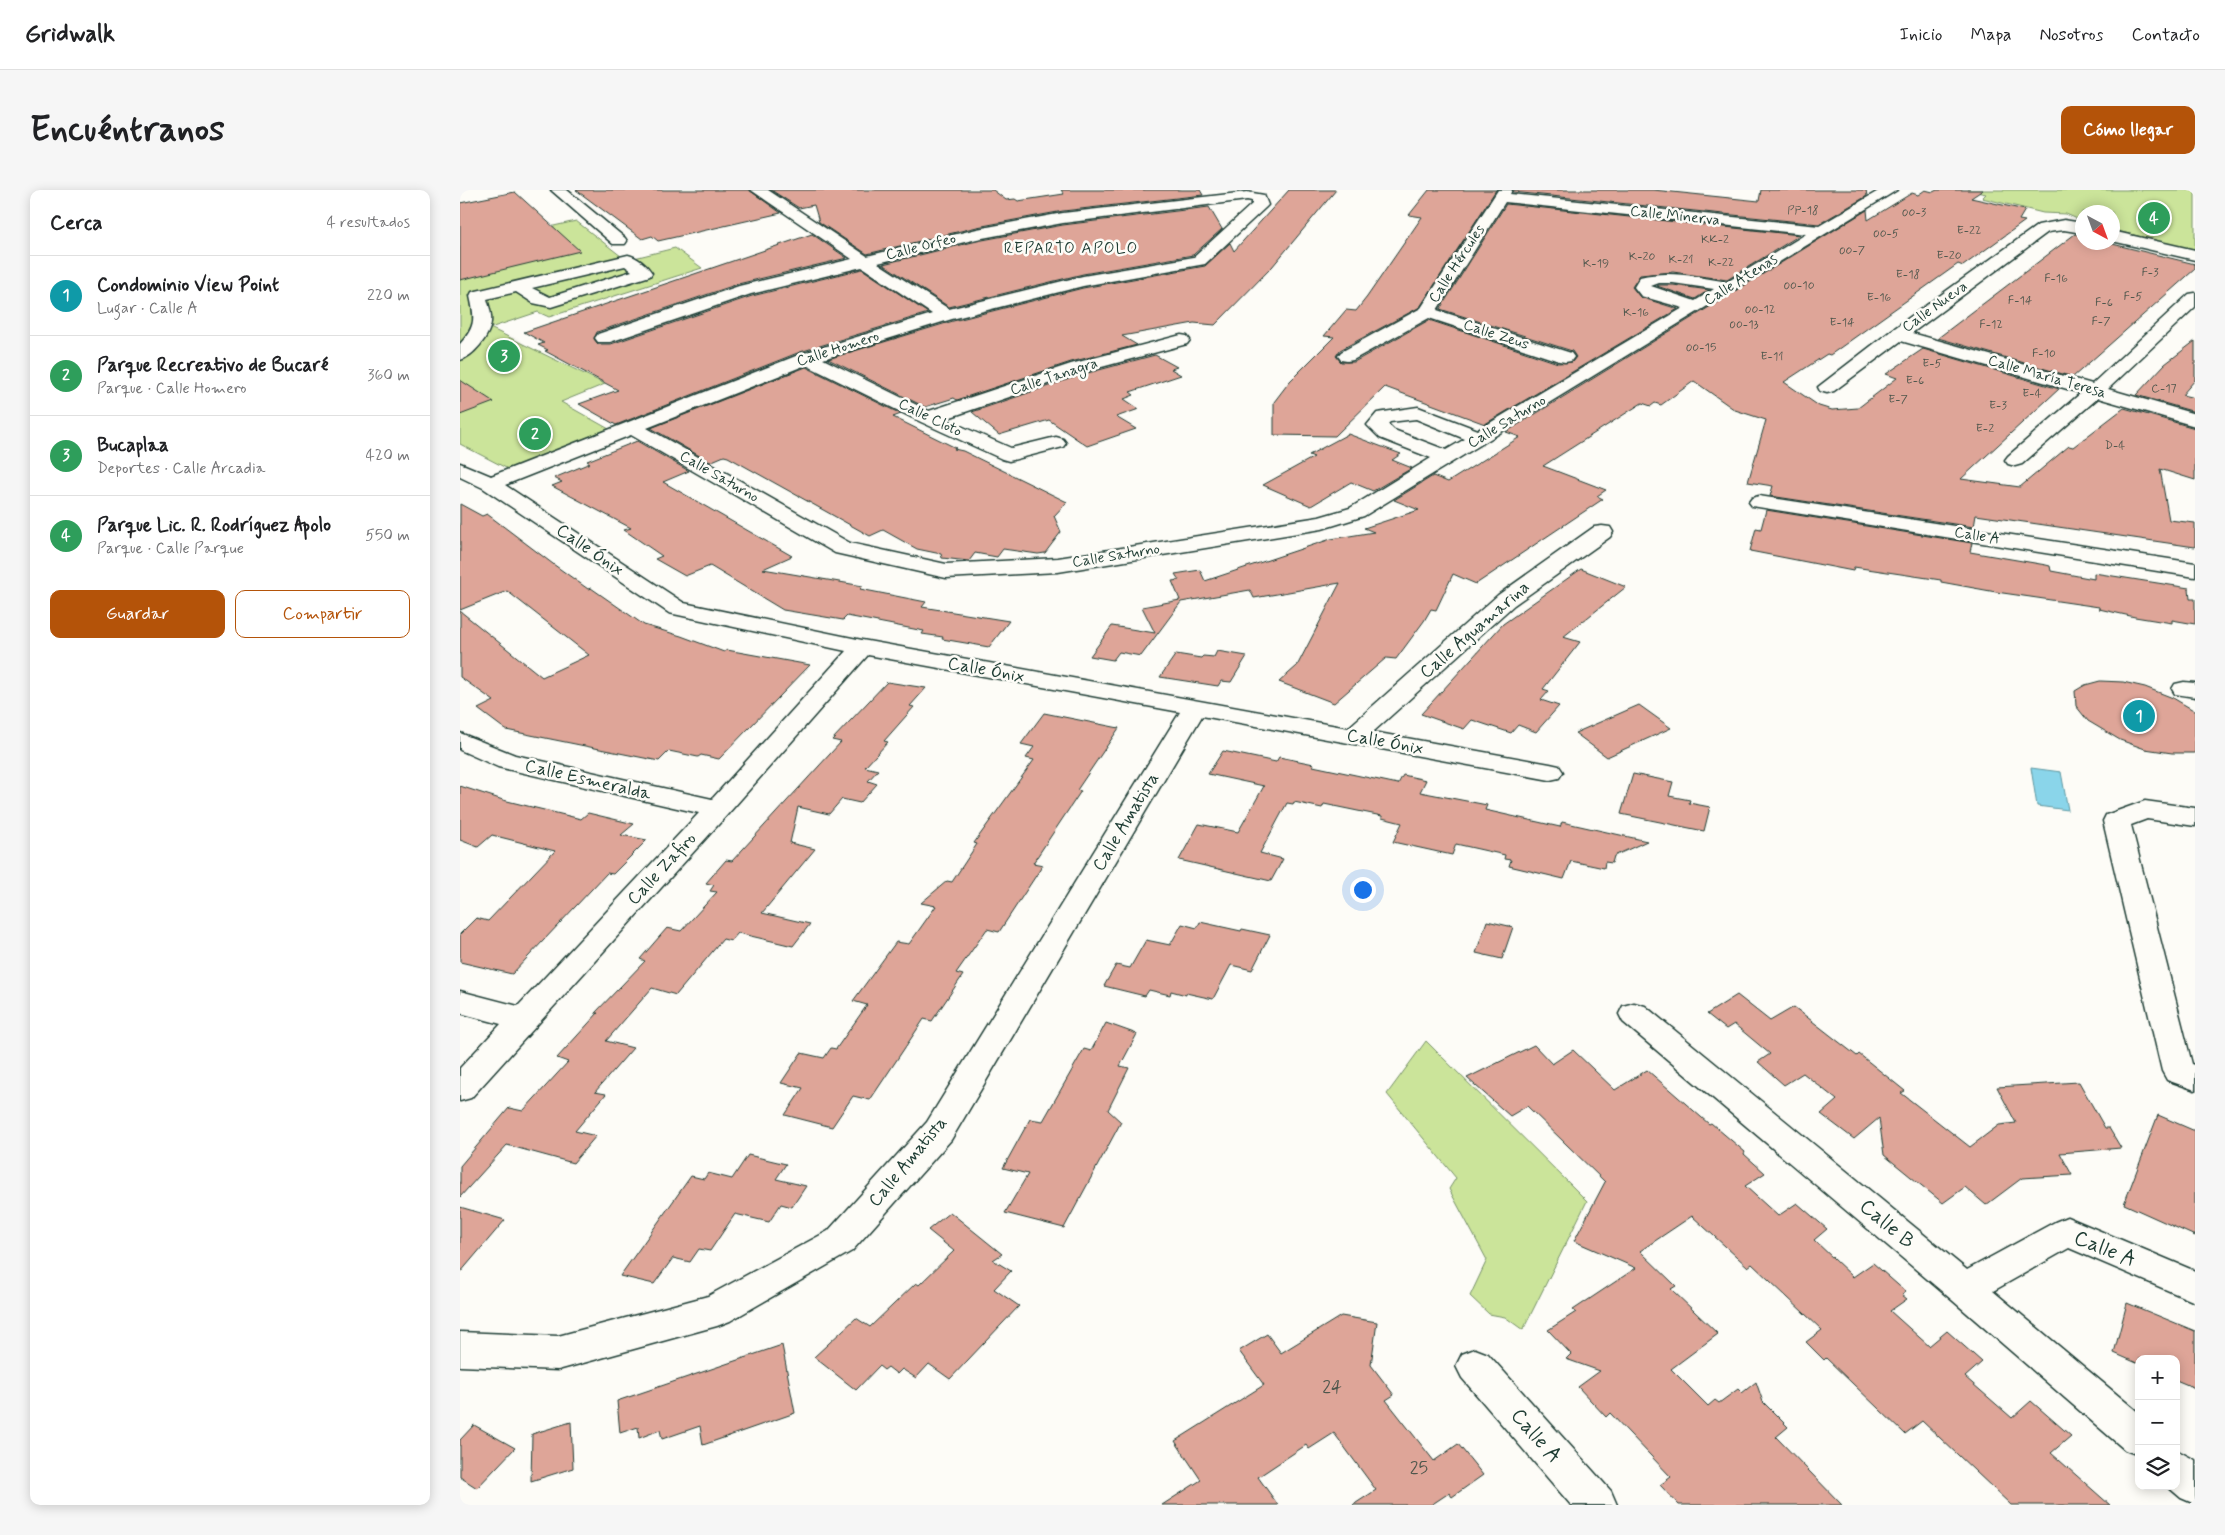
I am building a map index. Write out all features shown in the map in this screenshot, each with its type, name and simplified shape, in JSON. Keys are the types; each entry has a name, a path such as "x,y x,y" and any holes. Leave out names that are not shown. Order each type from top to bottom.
{"street":[{"path":"558,190 619,241"},
{"path":"758,190 946,315"},
{"name":"Calle Atenas","path":"1591,367 1697,307 1890,190"},
{"name":"Calle Minerva","path":"1502,194 1820,231"},
{"name":"Calle Hércules","path":"1347,356 1427,312 1502,194"},
{"name":"Calle Orfeo","path":"604,338 745,290 977,234 1063,218 1247,196"},
{"name":"Calle Homero","path":"490,484 807,358 946,315 1083,281 1199,261 1260,204 1260,198 1247,196"},
{"name":"Calle Nueva","path":"1826,387 2043,228 2064,225 2075,227"},
{"path":"2120,238 2195,255"},
{"path":"460,356 482,329 484,317 472,293 519,287 628,260 644,273 551,302 539,299 519,287"},
{"path":"1697,307 1647,292 1642,287 1646,281 1659,278 1729,287"},
{"path":"2015,460 2095,391 2195,298"},
{"name":"Calle Zeus","path":"1427,312 1565,357"},
{"name":"Calle María Teresa","path":"1898,334 2195,420"},
{"name":"Calle Tanagra","path":"928,418 1077,368 1181,340"},
{"name":"Calle Cloto","path":"807,358 928,418 1009,455 1056,443"},
{"name":"Calle Saturno","path":"631,427 843,548 946,571 1058,565 1322,523 1357,512 1448,458 1591,367"},
{"path":"1448,458 1387,434 1377,425 1384,417 1418,413 1480,438"},
{"name":"Calle Ónix","path":"460,469 490,484 676,608 862,647 1550,772"},
{"name":"Calle A","path":"1759,502 2195,570"},
{"name":"Calle Aguamarina","path":"1354,736 1506,600 1602,532"},
{"name":"Calle Zafiro","path":"460,1089 718,809 862,647"},
{"name":"Calle Amatista","path":"460,1349 558,1353 718,1310 840,1241 939,1131 1195,708"},
{"name":"Calle Esmeralda","path":"460,741 507,761 718,809"},
{"path":"2195,817 2145,810 2116,821 2178,1071 2195,1078"},
{"path":"460,1002 524,1019"},
{"name":"Calle B","path":"1634,1014 1965,1289 2135,1434"},
{"name":"Calle A","path":"1965,1289 2067,1232 2195,1286"},
{"name":"Calle A","path":"1475,1366 1597,1505"},
{"path":"2180,1472 2195,1485"}],"green space":[{"path":"1967,190 2195,190 2195,250 2120,232 2120,205 2075,205 2075,218 2066,214 2043,213 1982,198 1986,194"},
{"path":"576,221 626,260 675,248 702,268 549,317 538,312 490,328 605,384 561,402 609,429 508,469 460,444 460,247"},
{"path":"1426,1041 1587,1201 1523,1330 1505,1317 1489,1314 1470,1296 1487,1260 1449,1189 1456,1178 1387,1094"}],"water":[{"path":"2031,768 2061,772 2068,810 2037,806"}],"building":[{"path":"576,190 749,190 781,213 658,241 652,236 642,239"},
{"path":"771,190 993,190 1006,200 1015,199 1018,201 1064,194 1061,190 1200,190 1203,195 1063,211 977,227 867,254 819,222 814,205 799,208"},
{"path":"1289,190 1336,190 1272,267 1215,325 1194,323 1122,336 1137,345 1071,362 957,400 954,398 925,407 828,359 953,321 1083,288 1205,266 1230,243 1234,251"},
{"path":"1429,190 1496,190 1420,307 1340,350 1336,356 1341,362 1354,362 1429,320 1558,363 1572,362 1576,357 1572,351 1440,309 1506,204 1800,235 1727,280 1673,272 1640,275 1632,287 1640,297 1678,309 1485,424 1385,387 1335,436 1274,435 1274,402 1290,381 1334,337 1324,336 1346,310 1356,311 1367,297 1422,217 1409,215"},
{"path":"1514,190 1653,190 1759,201 1761,190 1866,190 1867,196 1819,224 1513,192"},
{"path":"1925,190 1933,192 1937,190 1983,190 1971,198 2025,210 2019,220 2025,221 1963,266 1958,264 1830,355 1827,354 1784,382 1819,406 1832,410 1858,408 1897,378 1886,374 1923,349 2059,389 1961,479 2020,487 2069,446 2073,447 2124,408 2195,428 2195,480 2160,469 2169,520 2195,523 2195,547 1976,515 1974,527 1770,496 1773,486 1748,482 1766,420 1735,410 1694,381 1661,405 1655,403 1651,406 1642,403 1543,466 1606,490 1597,496 1603,499 1476,584 1453,574 1436,610 1431,609 1396,659 1386,658 1334,703 1279,682 1297,666 1340,583 1254,598 1250,590 1181,602 1141,656 1119,652 1113,660 1090,656 1112,626 1155,633 1142,607 1180,600 1172,581 1179,580 1175,574 1200,570 1205,581 1331,539 1374,532 1364,528 1419,510 1394,500 1433,476 1448,482 1520,437 1506,432 1867,210 1868,220 1912,193 1918,195"},
{"path":"515,192 580,251 460,280 460,203"},
{"path":"1209,207 1222,229 1193,255 1083,274 949,307 883,264 977,241 1063,225"},
{"path":"812,234 847,258 738,284 597,332 594,339 598,344 611,344 752,296 862,269 928,313 800,352 616,425 579,404 618,390 545,351 548,350 538,345 544,343 524,332"},
{"path":"2075,234 2075,250 2120,250 2120,246 2195,264 2195,269 2073,377 1938,338"},
{"path":"1657,286 1709,290 1695,299"},
{"path":"2195,341 2195,380 2182,395 2195,398 2195,412 2136,395 2165,364"},
{"path":"1155,355 1177,367 1171,369 1181,375 1130,392 1134,395 1124,399 1139,409 1116,417 1136,429 1087,446 1049,420 999,435 972,412 1084,374"},
{"path":"806,367 901,414 893,417 956,448 954,449 963,451 1067,502 1054,516 1061,532 1045,553 1038,554 1003,549 997,557 975,553 969,561 942,558 941,554 917,549 883,530 870,536 728,457 724,456 710,462 651,428"},
{"path":"460,380 494,402 460,415"},
{"path":"1348,434 1401,454 1392,460 1412,468 1373,491 1351,482 1311,506 1263,485 1314,457 1309,455"},
{"path":"637,441 689,471 663,482 792,556 763,569 863,586 860,589 926,602 922,607 1009,621 989,647 942,639 943,637 922,634 924,631 847,616 843,620 783,610 710,566 685,576 655,559 662,556 624,530 631,528 552,486 562,482 554,478 590,463 587,461"},
{"path":"460,504 482,516 487,514 588,589 591,588 644,625 724,652 727,650 810,665 719,759 669,751 659,761 506,730 478,709 494,701 460,677 460,611 542,677 589,655 507,591 460,610"},
{"path":"1766,510 1972,543 1970,552 2046,565 2050,566 2051,571 2094,579 2094,573 2189,588 2190,599 2195,599 2195,624 2172,620 2172,623 2135,617 2099,609 2099,607 1996,592 1941,582 1941,580 1854,567 1853,571 1750,551 1756,528 1761,529"},
{"path":"1581,569 1626,587 1563,637 1580,642 1543,689 1549,691 1541,700 1559,706 1536,732 1518,725 1511,733 1472,720 1464,729 1421,714 1503,624"},
{"path":"1217,651 1247,656 1231,682 1221,681 1218,686 1160,677 1176,654 1201,658 1203,656 1214,657"},
{"path":"2100,681 2123,682 2145,687 2173,698 2195,711 2195,753 2172,753 2145,749 2120,740 2088,721 2076,706 2075,691 2085,685"},
{"path":"887,682 926,688 910,706 914,707 884,741 888,742 865,767 878,770 868,781 877,784 860,803 842,799 829,814 798,807 790,843 815,849 762,913 810,924 793,946 738,933 731,941 723,939 676,995 652,988 606,1041 633,1048 595,1092 606,1094 575,1131 596,1136 573,1163 507,1145 460,1197 460,1166 509,1108 523,1111 568,1062 557,1058 598,1013 595,1013 645,961 640,959 667,928 681,931 717,892 710,891 714,885 706,883 726,860 732,861 841,742 832,740"},
{"path":"1639,705 1671,728 1607,757 1575,733"},
{"path":"1044,713 1119,728 1077,790 1081,791 1033,863 1043,865 999,932 987,929 956,973 963,975 932,1021 924,1019 870,1100 853,1096 832,1127 785,1115 803,1088 781,1083 801,1053 824,1058 831,1048 836,1049 867,1005 853,1001 896,942 909,944 936,906 921,903 947,881 952,882 977,844 974,843 1034,760 1026,758 1034,747 1021,744"},
{"path":"1223,751 1276,762 1279,757 1398,784 1403,775 1426,780 1420,792 1487,805 1485,810 1560,827 1562,822 1647,841 1614,856 1612,863 1605,862 1604,868 1571,861 1564,879 1509,866 1511,860 1504,859 1505,855 1456,844 1452,855 1393,842 1402,823 1382,818 1382,816 1324,804 1322,808 1294,802 1293,804 1287,803 1260,853 1283,859 1271,881 1179,860 1199,824 1238,832 1264,786 1208,774"},
{"path":"1633,774 1673,782 1669,796 1690,800 1689,803 1710,807 1704,831 1621,814"},
{"path":"460,786 503,800 581,819 588,813 634,824 621,835 647,840 613,874 607,873 512,974 460,962 460,934 476,918 488,921 555,851 492,835 478,847 460,840"},
{"path":"1487,921 1513,927 1502,959 1476,953"},
{"path":"1200,922 1270,935 1252,970 1231,965 1213,999 1186,993 1186,995 1171,991 1170,995 1149,990 1145,996 1104,986 1116,965 1130,968 1146,940 1170,945 1182,924 1197,928"},
{"path":"1737,995 1770,1021 1794,1007 1857,1056 1859,1054 1905,1091 1901,1093 1970,1147 1999,1125 2016,1123 1997,1087 2079,1082 2105,1128 2109,1128 2121,1148 2060,1153 2072,1175 2022,1178 1986,1205 1965,1187 1943,1203 1884,1155 1879,1118 1854,1139 1821,1114 1837,1100 1803,1073 1784,1085 1758,1062 1770,1054 1734,1024 1726,1029 1707,1014"},
{"path":"1106,1023 1137,1034 1120,1066 1129,1068 1108,1110 1121,1122 1064,1228 1005,1213 1028,1174 1003,1168 1030,1119 1043,1121 1084,1049 1091,1051"},
{"path":"1534,1045 1552,1064 1573,1050 1615,1090 1647,1070 1709,1124 1711,1123 1745,1152 1744,1154 1765,1173 1745,1186 1778,1216 1797,1203 1827,1229 1814,1240 1853,1277 1873,1263 1906,1292 1902,1295 1907,1299 1890,1311 1929,1346 1947,1331 1982,1362 1965,1377 2012,1418 2031,1401 2071,1436 2051,1453 2110,1505 2011,1505 1922,1421 1905,1434 1826,1358 1824,1360 1806,1342 1822,1330 1752,1264 1748,1267 1692,1216 1640,1251 1676,1286 1671,1289 1718,1334 1671,1369 1708,1406 1715,1400 1719,1403 1738,1389 1742,1393 1756,1382 1763,1402 1788,1427 1776,1437 1842,1505 1679,1505 1660,1485 1671,1477 1610,1413 1606,1417 1578,1387 1600,1371 1566,1359 1571,1354 1548,1330 1576,1312 1573,1310 1636,1268 1574,1241 1605,1182 1527,1106 1510,1116 1467,1078"},
{"path":"2158,1115 2195,1131 2195,1236 2124,1204"},
{"path":"748,1155 786,1164 776,1179 806,1186 792,1207 781,1204 769,1222 735,1214 710,1251 699,1249 690,1262 673,1258 654,1284 620,1276 691,1176 704,1179 708,1173 732,1179"},
{"path":"460,1207 505,1220 460,1273"},
{"path":"950,1212 1002,1254 993,1260 1011,1271 994,1289 1019,1306 950,1379 929,1364 916,1378 902,1369 897,1374 888,1367 884,1370 879,1366 856,1390 814,1357 856,1318 870,1327 916,1283 919,1285 954,1251 928,1230"},
{"path":"2127,1303 2195,1331 2195,1388 2180,1382 2180,1355 2135,1355 2135,1362 2114,1353"},
{"path":"1341,1316 1377,1322 1371,1365 1394,1395 1386,1400 1434,1461 1458,1444 1483,1475 1452,1497 1449,1493 1431,1505 1353,1505 1376,1490 1334,1433 1309,1449 1306,1445 1258,1477 1278,1505 1162,1505 1201,1480 1175,1441 1264,1385 1239,1351 1267,1334 1281,1353"},
{"path":"782,1345 795,1413 703,1445 700,1426 662,1439 660,1430 639,1438 638,1427 620,1433 617,1401"},
{"path":"571,1422 573,1468 531,1481 532,1434"},
{"path":"474,1425 515,1448 477,1488 460,1477 460,1440"}],"place":[{"name":"Parque Lic. R. Rodríguez Apolo","path":"2154,218"},
{"name":"Bucaplaa","path":"504,356"},
{"name":"Parque Recreativo de Bucaré","path":"535,434"},
{"name":"Condominio View Point","path":"2139,716"}],"district":[{"name":"REPARTO APOLO","path":"1071,248"}]}
